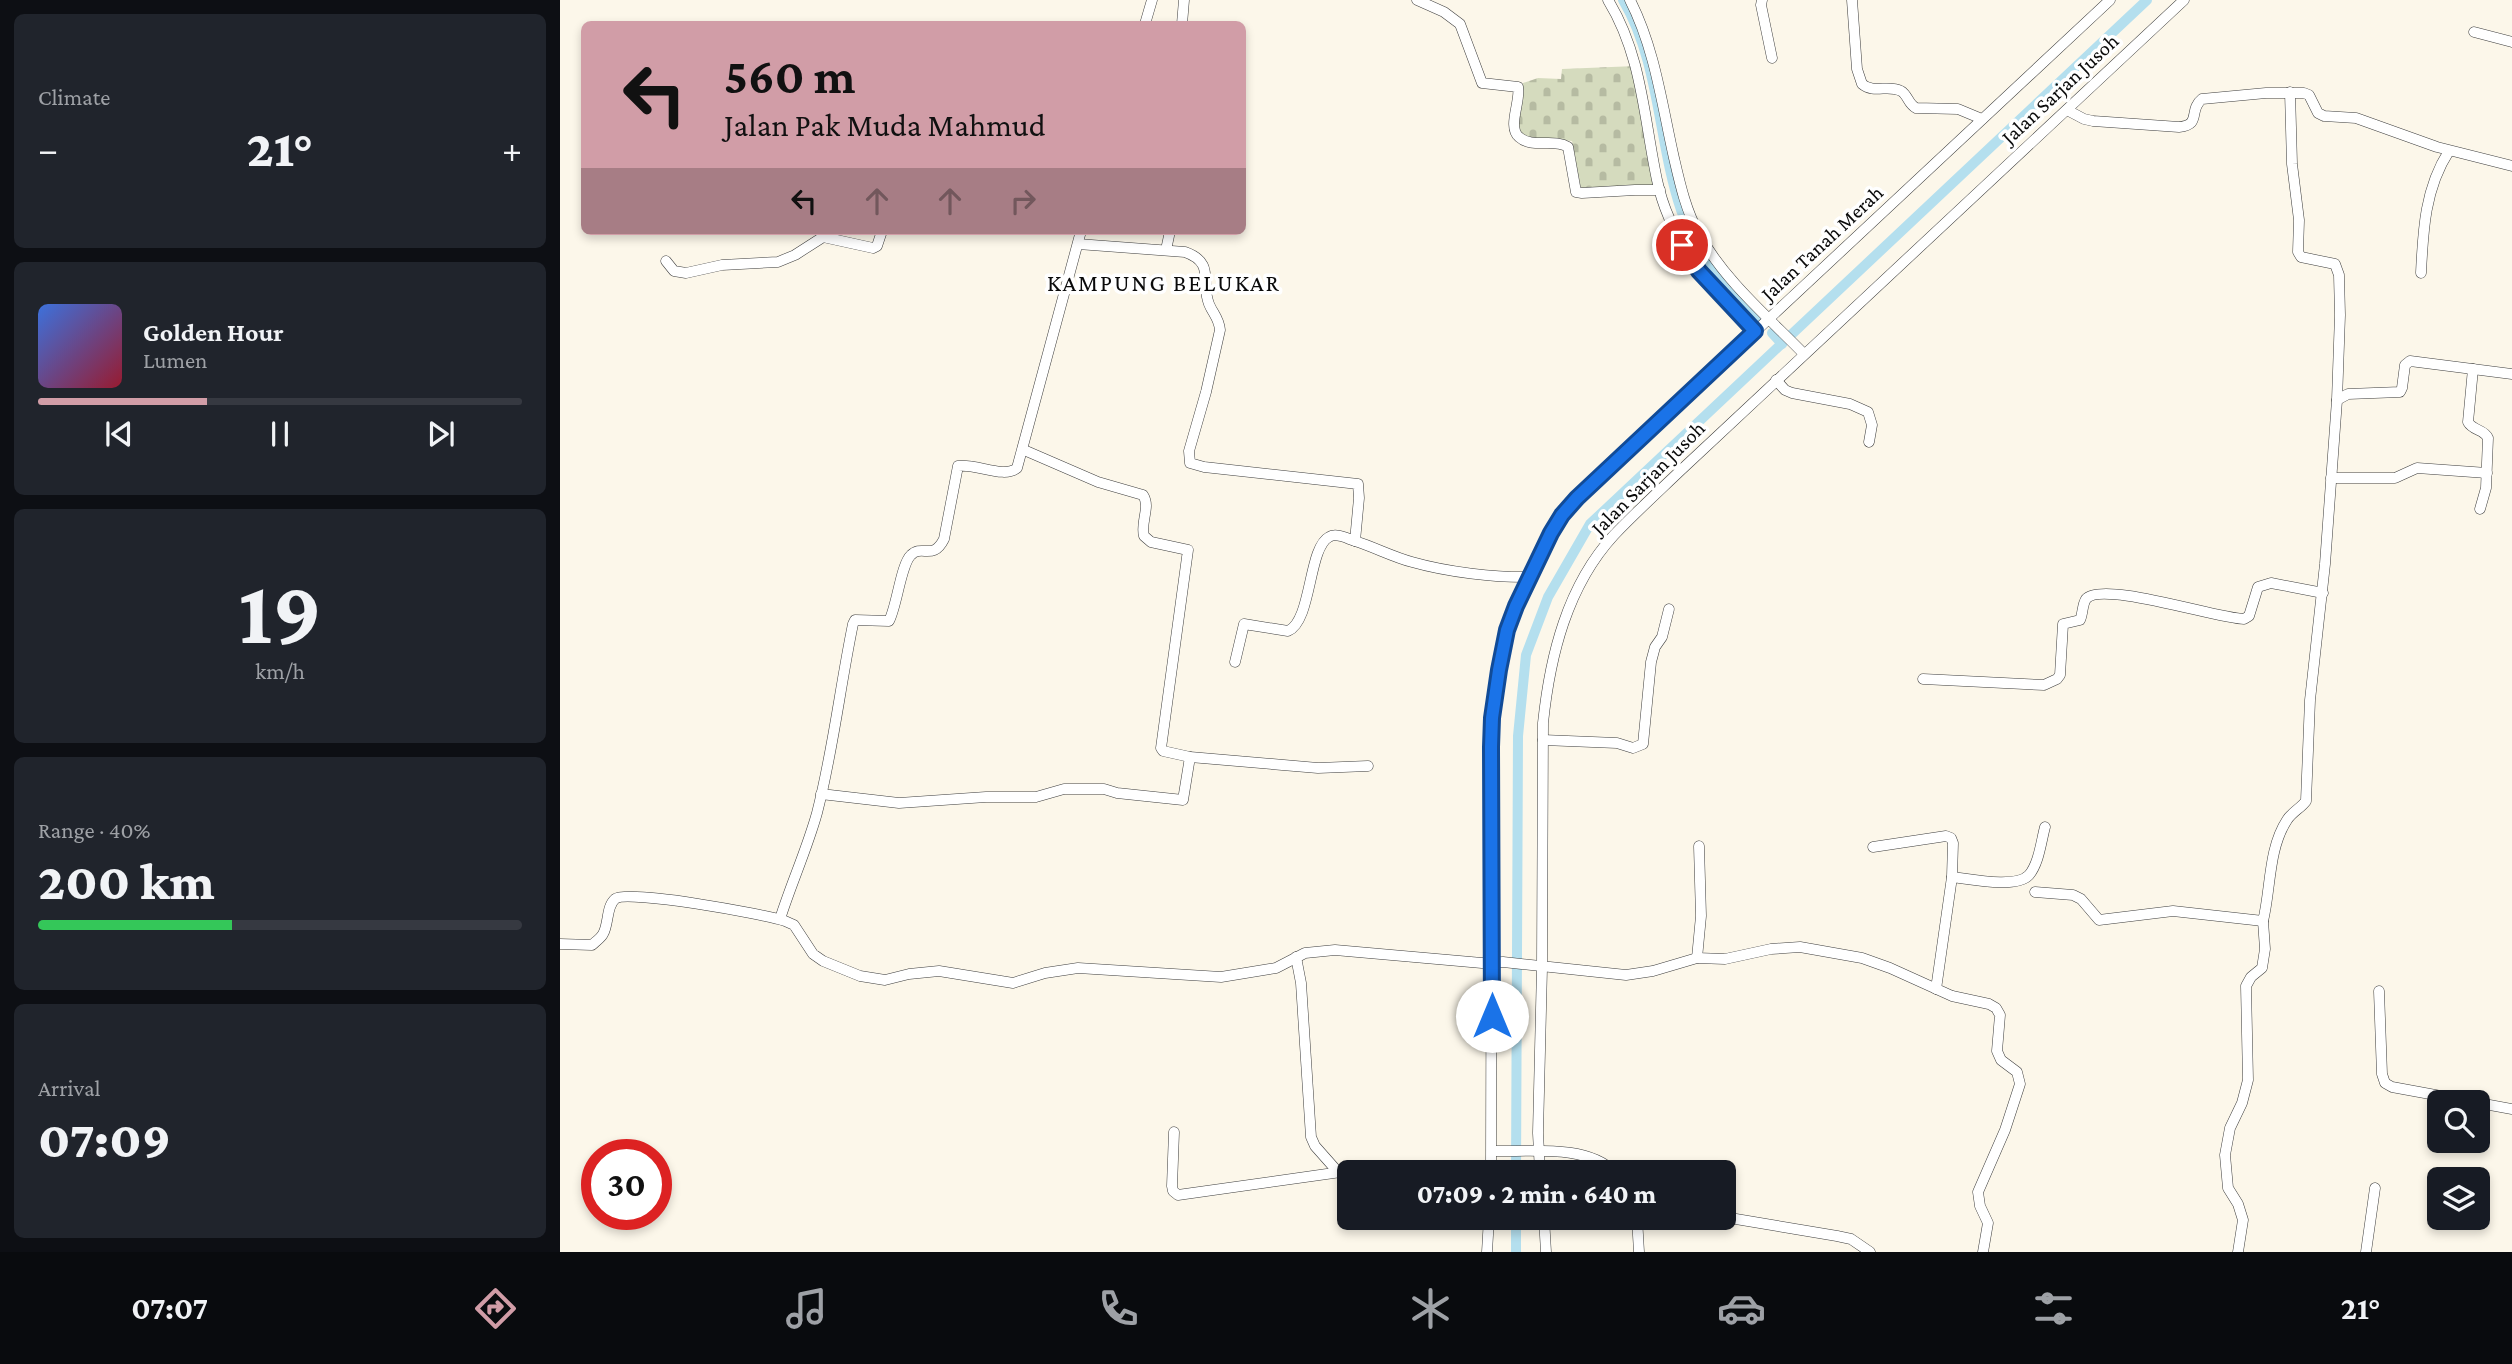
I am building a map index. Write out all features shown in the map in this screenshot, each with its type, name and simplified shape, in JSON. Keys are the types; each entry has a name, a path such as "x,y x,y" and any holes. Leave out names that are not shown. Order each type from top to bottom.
{"street":[{"path":"1146,21 1152,0"},
{"path":"1182,21 1184,0"},
{"path":"1417,0 1444,12 1460,24 1482,83 1518,87 1514,125 1516,134 1519,138 1532,142 1558,143 1568,148 1576,192 1660,190"},
{"path":"1608,0 1618,15 1699,234 1734,282 1800,350"},
{"path":"1630,0 1645,37 1658,129 1660,190 1682,245 1699,271 1755,331"},
{"path":"1762,0 1772,58"},
{"path":"1852,0 1857,69 1862,83 1874,90 1903,92 1910,105 1916,108 1958,109 1982,119"},
{"name":"Jalan Tanah Merah","path":"1492,1160 1498,962 1492,718 1507,630 1551,533 1577,498 2110,0"},
{"name":"Jalan Sarjan Jusoh","path":"1539,1160 1543,740 1549,682 1560,632 1570,605 1596,558 1613,536 1776,380 1800,350 2067,110 2184,0"},
{"path":"2474,32 2512,42"},
{"path":"2238,1252 2243,1220 2238,1204 2228,1188 2225,1155 2230,1128 2242,1103 2248,1080 2246,986 2251,977 2262,968 2265,949 2263,921 2273,863 2287,819 2306,801 2308,793 2310,700 2323,593 2337,400 2340,315 2338,269 2329,261 2301,257 2298,252 2299,220 2291,152 2290,92"},
{"path":"2067,110 2093,121 2187,127 2192,123 2197,103 2202,99 2290,92 2309,95 2321,115 2356,118 2449,151 2512,166"},
{"path":"2421,273 2425,216 2439,166 2449,151"},
{"path":"666,261 674,271 680,273 722,264 778,262 795,255 823,237 873,248 877,246 881,235"},
{"path":"780,919 821,794 853,624 860,619 889,621 908,558 917,552 936,551 940,547 944,539 958,466 972,465 1013,472 1021,461 1081,235"},
{"path":"1166,250 1169,235"},
{"path":"1078,244 1185,252 1201,260 1207,276 1209,305 1219,321 1211,373 1189,451 1190,463 1204,467 1357,484 1359,498 1355,541"},
{"path":"2337,400 2348,394 2400,392 2405,365 2410,361 2512,374"},
{"path":"2473,369 2468,422 2487,436 2486,488 2480,509"},
{"path":"1776,380 1792,393 1850,404 1868,412 1872,425 1868,442"},
{"path":"1024,450 1098,482 1143,495 1147,502 1142,526 1143,536 1151,542 1188,550 1161,748 1166,752 1190,757 1318,768 1368,766"},
{"path":"2331,478 2395,478 2417,468 2487,474"},
{"path":"1235,662 1244,624 1288,631 1298,623 1310,579 1324,541 1329,536 1336,535 1411,562 1430,566 1492,577 1532,576"},
{"path":"1923,679 2044,685 2052,682 2060,675 2063,624 2080,620 2086,600 2091,596 2101,594 2155,600 2244,620 2249,617 2258,587 2263,584 2271,583 2323,593"},
{"path":"1543,740 1617,743 1633,748 1639,748 1643,744 1651,662 1655,647 1662,637 1669,609"},
{"path":"821,794 899,803 986,797 1036,797 1064,789 1104,789 1117,793 1183,800 1190,757"},
{"path":"1952,877 2015,882 2027,877 2034,866 2045,827"},
{"path":"1873,847 1946,836 1954,843 1952,877 1936,989"},
{"path":"1697,958 1701,916 1699,846"},
{"path":"2035,892 2073,895 2099,920 2173,911 2263,921"},
{"path":"560,944 592,945 603,935 613,900 635,896 780,919 794,925 813,954 823,961 860,976 885,980 939,971 1013,983 1045,973 1078,968 1221,977 1276,968 1305,953 1335,950 1626,975 1653,971 1697,958 1725,959 1771,949 1800,947 1862,958 1952,996 1989,1004 1996,1008 2000,1015 1997,1051 2001,1060 2020,1077 2018,1093 2005,1130 1978,1192 1980,1206 1988,1223 1983,1252"},
{"path":"1296,957 1301,983 1311,1137 1315,1146 1337,1171"},
{"path":"2379,991 2382,1074 2385,1083 2392,1087 2512,1108"},
{"path":"1174,1132 1172,1191 1178,1195 1337,1172"},
{"path":"1492,1151 1583,1155 1598,1160"},
{"path":"2366,1252 2375,1188"},
{"path":"1736,1219 1851,1239 1870,1252"},
{"path":"1487,1252 1488,1230"},
{"path":"1545,1230 1546,1252"},
{"path":"1638,1230 1639,1252"}],"green space":[{"path":"1636,66 1658,185 1581,189 1572,141 1526,137 1518,130 1523,83 1538,78 1561,79 1562,69"}],"waterway":[{"path":"1623,0 1635,24 1652,76 1673,184 1687,226 1714,268 1759,318"},
{"path":"1516,1160 1518,736 1526,655 1548,597 1590,524 2147,0"},
{"path":"1772,333 1782,344"},
{"path":"1516,1230 1516,1252"}],"district":[{"name":"KAMPUNG BELUKAR","path":"1164,282"}],"route":[{"path":"1492,1016 1492,718 1507,630 1516,606 1562,515 1755,331 1699,271 1682,245"}]}
